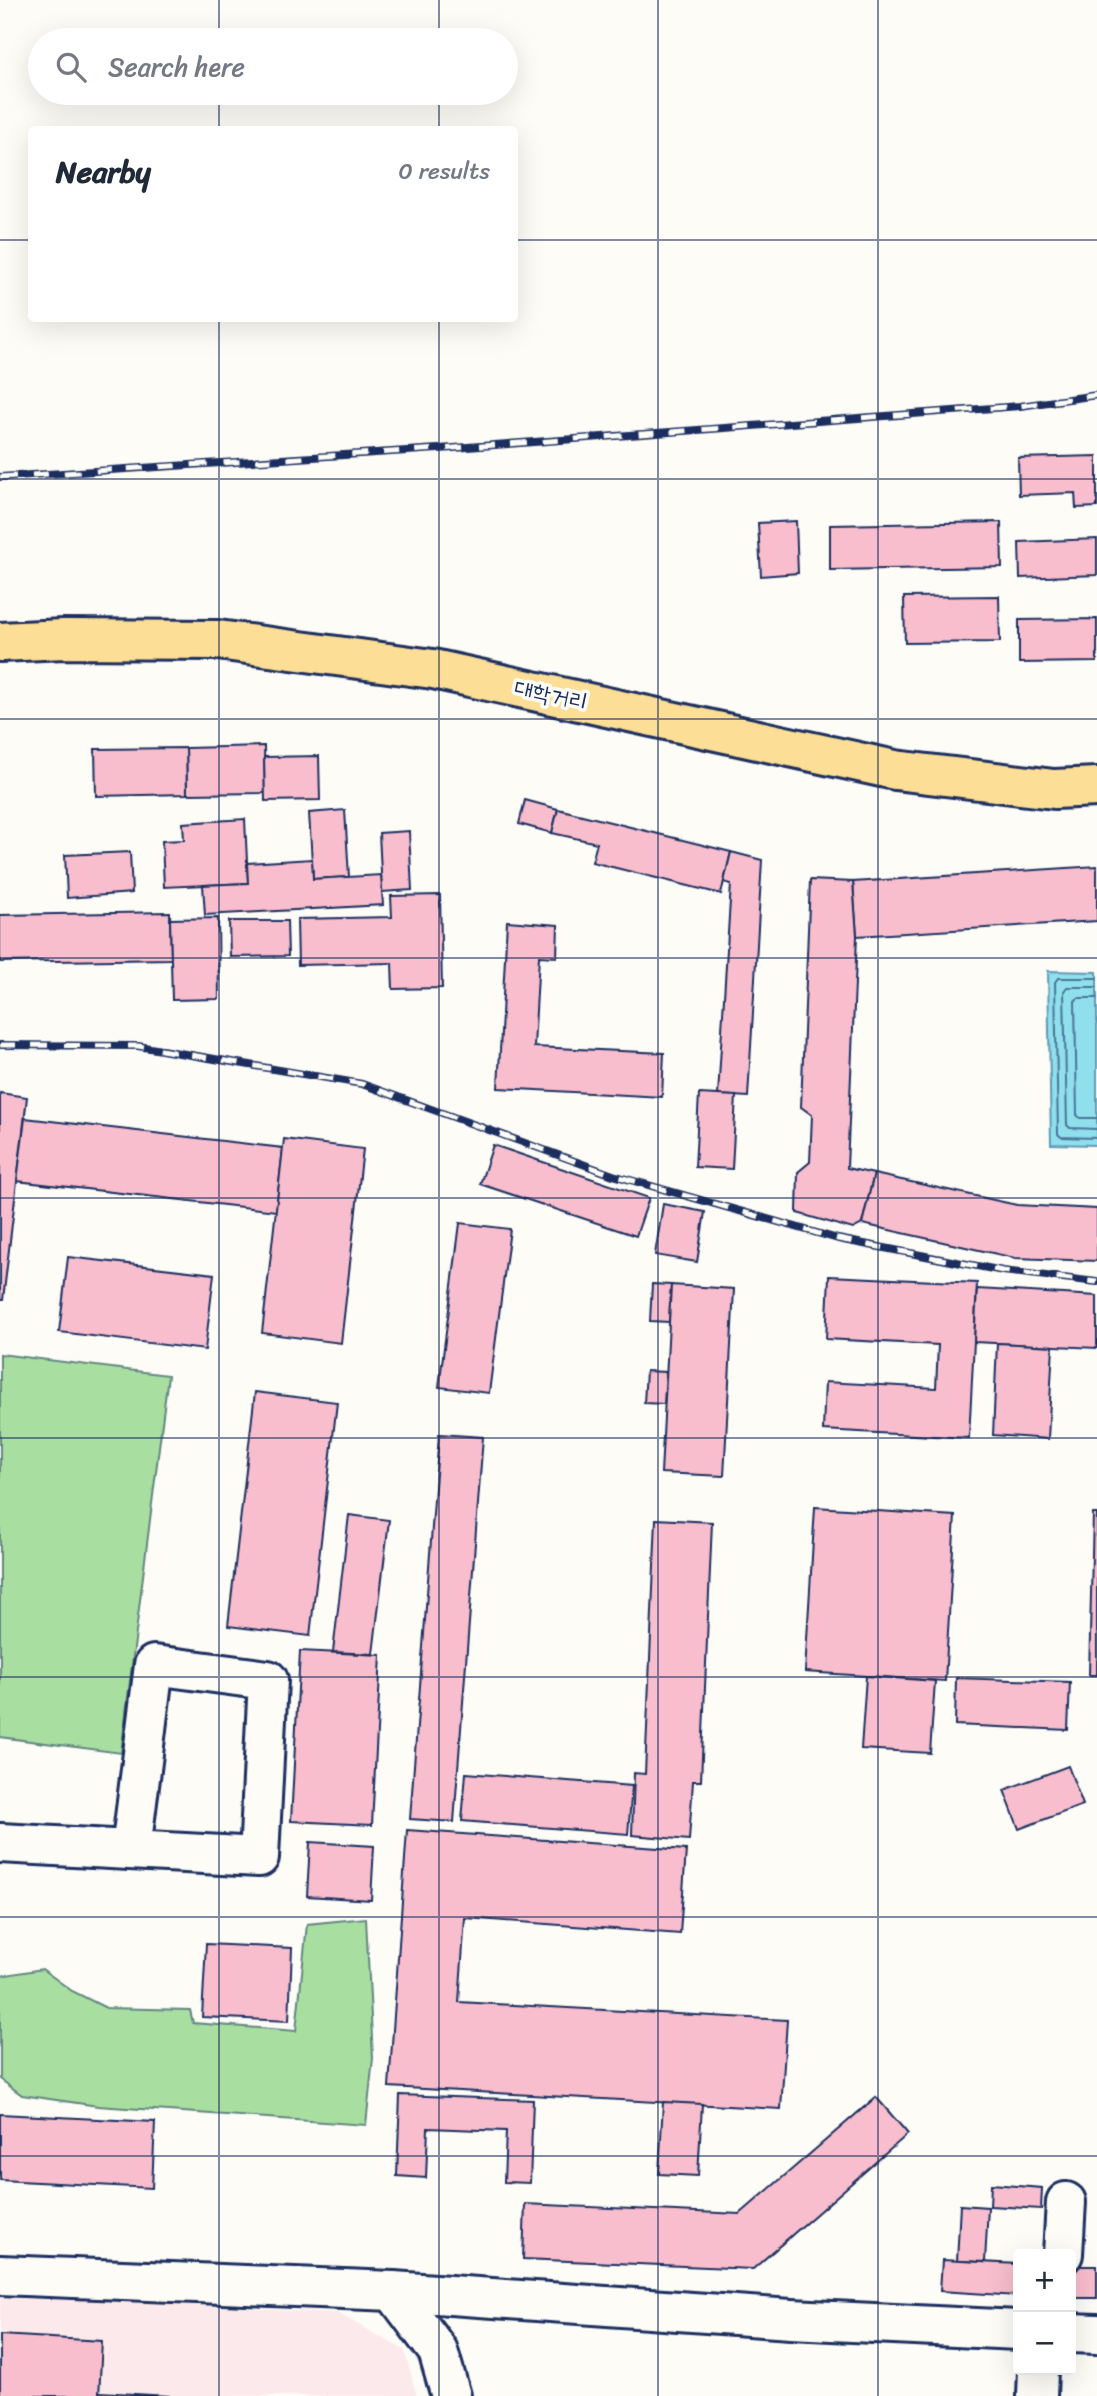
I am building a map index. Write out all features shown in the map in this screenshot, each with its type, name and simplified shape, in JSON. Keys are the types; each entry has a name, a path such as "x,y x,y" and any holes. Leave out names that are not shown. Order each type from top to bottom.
{"main road":[{"name":"대학거리","path":"0,642 64,639 218,640 433,669 895,770 1054,789 1097,788"}],"street":[{"path":"0,1843 259,1857 268,1680 154,1665 131,1850"},
{"path":"1063,2249 1066,2202"},
{"path":"0,2275 393,2291 791,2319 1013,2330"},
{"path":"393,2291 438,2351 451,2396"},
{"path":"1076,2333 1097,2334"},
{"path":"1037,2396 1038,2375"}],"shaded area":[{"path":"0,2295 337,2313 404,2350 417,2396 0,2396"}],"green space":[{"path":"0,1354 168,1375 121,1753 0,1737"},
{"path":"366,1918 373,2058 366,2125 98,2106 22,2095 0,2079 0,1976 42,1969 72,1991 106,2008 190,2010 193,2023 296,2031 307,1924"}],"water":[{"path":"1048,971 1097,972 1097,1145 1051,1144"}],"building":[{"path":"1097,456 1097,507 1076,508 1075,493 1019,495 1018,458"},
{"path":"796,521 798,573 761,576 758,523"},
{"path":"1001,522 1002,567 830,570 830,525"},
{"path":"1097,539 1097,575 1020,578 1019,542"},
{"path":"999,596 1000,642 905,643 904,597"},
{"path":"1097,619 1097,662 1019,663 1019,620"},
{"path":"264,746 265,793 187,794 186,748"},
{"path":"186,748 187,794 96,796 95,749"},
{"path":"319,756 320,800 265,801 264,757"},
{"path":"525,800 558,809 552,833 519,824"},
{"path":"558,809 731,852 721,894 592,862 597,843 552,833"},
{"path":"345,810 349,877 313,879 309,813"},
{"path":"245,819 248,883 164,887 162,841 184,840 183,823"},
{"path":"409,831 412,890 382,892 379,833"},
{"path":"130,852 132,893 67,898 65,855"},
{"path":"731,852 762,860 748,1097 718,1095 731,884 724,882"},
{"path":"312,859 313,879 381,875 383,905 205,915 203,885 248,883 247,863"},
{"path":"1097,866 1097,921 857,936 853,882"},
{"path":"810,880 853,882 857,936 847,1168 874,1174 862,1224 853,1229 797,1213 798,1172 810,1162 812,1115 801,1107"},
{"path":"440,895 442,988 393,989 392,963 298,965 297,919 392,917 391,896"},
{"path":"170,912 171,959 0,962 0,915"},
{"path":"218,918 219,999 172,1000 170,919"},
{"path":"229,921 287,921 288,956 230,957"},
{"path":"507,921 558,925 557,957 539,956 534,1047 664,1053 662,1097 498,1088"},
{"path":"0,1093 27,1097 3,1300 0,1300"},
{"path":"699,1094 736,1096 732,1169 695,1167"},
{"path":"25,1118 283,1148 276,1211 17,1181"},
{"path":"284,1139 363,1149 341,1343 262,1333"},
{"path":"493,1145 649,1198 636,1236 480,1184"},
{"path":"874,1174 1017,1205 1097,1209 1097,1261 1015,1258 862,1224"},
{"path":"663,1204 705,1212 697,1262 655,1255"},
{"path":"460,1223 510,1229 489,1393 439,1387"},
{"path":"68,1257 214,1274 205,1350 59,1332"},
{"path":"829,1276 977,1283 969,1438 823,1430 825,1382 936,1388 938,1345 826,1339"},
{"path":"652,1284 671,1285 669,1322 650,1321"},
{"path":"671,1285 734,1289 724,1476 661,1473"},
{"path":"977,1289 1097,1296 1097,1348 974,1342"},
{"path":"997,1343 1053,1346 1048,1439 993,1435"},
{"path":"646,1371 666,1372 664,1404 644,1403"},
{"path":"255,1392 337,1402 310,1636 228,1626"},
{"path":"439,1434 483,1437 454,1822 410,1819"},
{"path":"815,1507 955,1516 945,1681 805,1672"},
{"path":"1093,1514 1097,1514 1097,1675 1089,1675"},
{"path":"349,1515 389,1520 373,1654 333,1652"},
{"path":"656,1519 712,1522 701,1781 693,1781 689,1840 632,1835 634,1773 645,1774"},
{"path":"300,1651 381,1655 372,1825 291,1821"},
{"path":"866,1676 935,1681 930,1753 861,1749"},
{"path":"956,1678 1070,1682 1068,1730 955,1725"},
{"path":"1068,1766 1083,1805 1019,1829 1004,1790"},
{"path":"466,1773 632,1786 628,1834 462,1821"},
{"path":"407,1830 686,1850 680,1934 465,1918 459,2002 787,2020 781,2109 389,2087"},
{"path":"310,1842 374,1846 371,1900 307,1896"},
{"path":"206,1944 292,1948 289,2021 202,2017"},
{"path":"400,2095 533,2100 530,2183 504,2182 506,2131 428,2128 426,2178 397,2176"},
{"path":"876,2097 908,2134 753,2269 523,2259 525,2204 740,2214"},
{"path":"663,2102 702,2104 698,2176 659,2174"},
{"path":"0,2114 155,2122 152,2188 0,2180"},
{"path":"991,2184 1042,2188 1041,2209 990,2206"},
{"path":"960,2205 988,2207 985,2262 957,2261"},
{"path":"942,2260 1013,2264 1013,2296 940,2291"},
{"path":"1076,2266 1097,2266 1097,2298 1076,2298"},
{"path":"0,2335 102,2341 99,2396 0,2396"},
{"path":"99,2392 170,2396 99,2396"}],"railway":[{"path":"0,477 454,448 1020,406 1097,395"},
{"path":"0,1045 138,1046 362,1084 613,1175 838,1239 1003,1271 1097,1282"}]}
